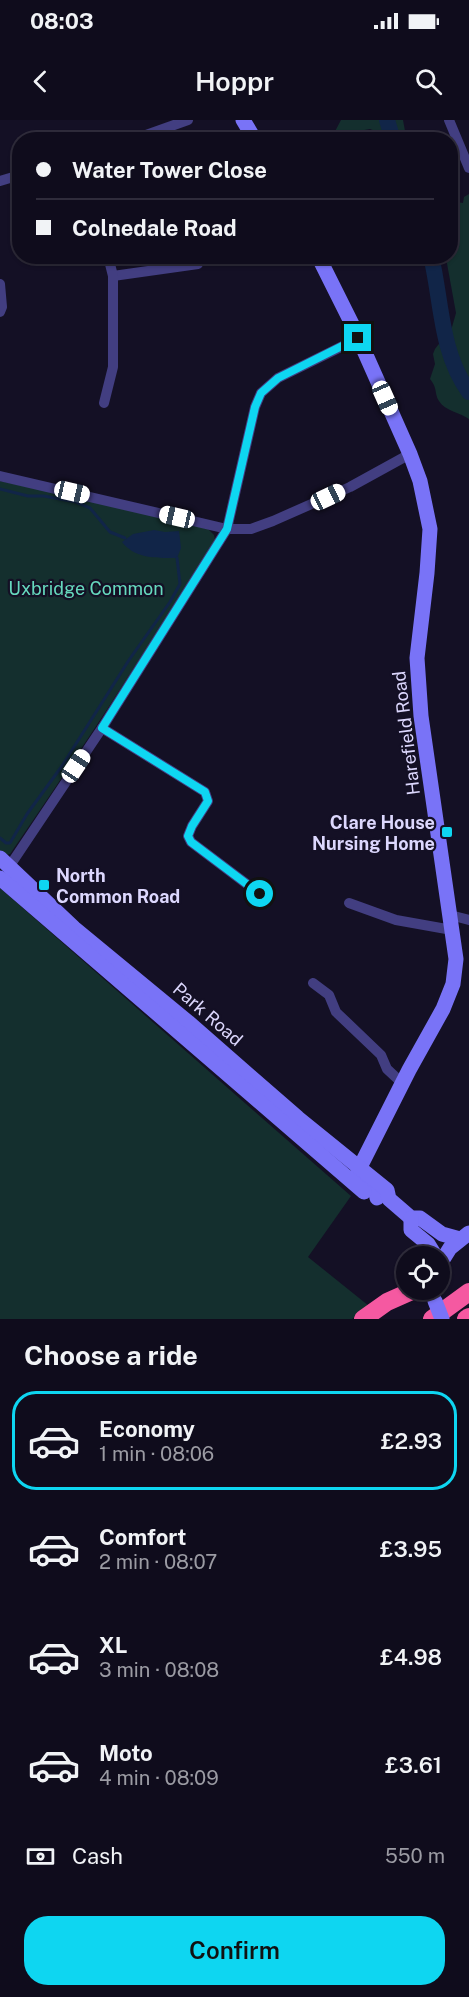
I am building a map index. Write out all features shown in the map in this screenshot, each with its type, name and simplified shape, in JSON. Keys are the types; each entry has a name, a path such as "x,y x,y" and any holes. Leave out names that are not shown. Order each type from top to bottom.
{"highway":[{"path":"434,1303 469,1292"},
{"path":"363,1319 396,1298"}],"main road":[{"name":"Harefield Road","path":"322,264 410,454 420,481 430,529 417,658 421,717 456,959 453,984 443,1009 402,1083 360,1168"},
{"name":"Park Road","path":"3,867 188,1022 298,1118 387,1190 382,1198"},
{"name":"Park Road","path":"3,867 363,1192 382,1198 411,1218 420,1218 442,1234 465,1236"},
{"name":"Park Road","path":"411,1218 411,1230 429,1246"},
{"path":"450,1248 465,1236"},
{"path":"434,1303 442,1319"}],"street":[{"path":"154,132 188,120"},
{"path":"458,142 469,168"},
{"path":"104,403 113,367 113,276 110,264"},
{"path":"113,276 198,264"},
{"path":"0,284 2,307 0,312"},
{"path":"3,867 102,728 227,529 255,407 261,393 278,378 358,338"},
{"path":"0,476 227,529 251,529 350,487 410,454"},
{"path":"102,728 205,792 208,801 192,826 188,836 191,842 260,894"},
{"path":"349,903 396,920 435,928 451,922 469,920"},
{"path":"313,983 329,995 336,1012 381,1055 387,1069 402,1083"}],"green space":[{"path":"341,120 403,120 405,131 374,132 370,129 358,132 335,132"},
{"path":"469,194 469,419 449,410 442,404 430,379 435,364 433,354 452,327 456,313 447,264 458,264 458,202 463,203 464,197"},
{"name":"Uxbridge Common","path":"0,481 126,508 208,529 214,535 215,540 63,776 10,854 5,855 0,851"},
{"path":"0,888 351,1196 308,1257 369,1306 352,1319 0,1319"}],"water":[{"path":"154,530 179,531 181,548 177,558 140,555 127,548 122,542 133,534"}],"waterway":[{"path":"387,120 391,132"},
{"path":"433,264 447,344 459,377 469,392"},
{"path":"0,489 28,496 44,496 76,502 90,508 110,532 125,538"},
{"path":"0,838 10,843 129,660 170,602 180,584 177,558"}],"place":[{"name":"Clare House Nursing Home","path":"447,832"},
{"name":"North Common Road","path":"44,885"}],"route":[{"path":"260,894 191,842 188,836 192,826 208,801 205,792 102,728 227,529 255,407 261,393 278,378 358,338"}]}
